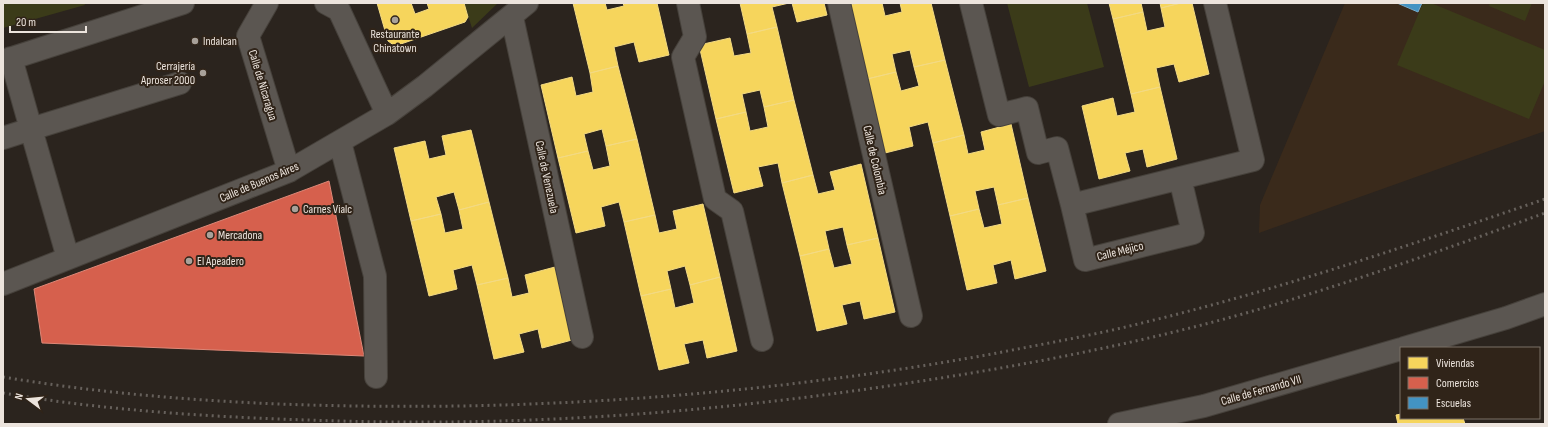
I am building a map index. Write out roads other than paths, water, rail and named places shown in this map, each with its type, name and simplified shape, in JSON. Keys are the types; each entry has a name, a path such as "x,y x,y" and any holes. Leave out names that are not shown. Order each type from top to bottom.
{"street":[{"path":"68,258 31,129 7,60 135,10 183,3"},
{"name":"Calle de Nicaragua","path":"267,3 248,36 289,171"},
{"path":"326,3 339,10 387,114"},
{"path":"688,3 695,37 683,57 715,200 732,211 762,340"},
{"name":"Calle de Colombia","path":"838,3 911,316"},
{"path":"971,3 998,115 1027,108 1038,153 1058,148 1072,205 1253,160 1215,3"},
{"name":"Calle de Buenos Aires","path":"3,284 289,171 387,114 519,10"},
{"name":"Calle de Venezuela","path":"519,10 582,337"},
{"path":"3,138 180,83"},
{"path":"340,142 375,276 376,377"},
{"name":"Calle Méjico","path":"1072,205 1085,260 1178,237 1193,233 1180,178"},
{"name":"Calle de Fernando VII","path":"1405,347 1506,318 1545,304"},
{"name":"Calle de Fernando VII","path":"1119,424 1204,406 1400,349"}],"railway":[{"path":"3,377 59,386 173,398 230,402 345,406 459,406 593,401 660,397 793,384 992,354 1127,327 1297,280 1396,249 1545,199"},
{"path":"3,393 45,400 171,413 299,420 407,422 473,422 605,416 802,398 915,382 1010,366 1105,348 1199,326 1284,302 1359,278 1545,213"}],"place":[{"name":"Restaurante Chinatown","path":"395,20"},
{"name":"Indalcan","path":"195,41"},
{"name":"Cerrajería Aproser 2000","path":"203,73"},
{"name":"Carnes Vialc","path":"295,209"},
{"name":"Mercadona","path":"210,235"},
{"name":"El Apeadero","path":"189,261"}]}
